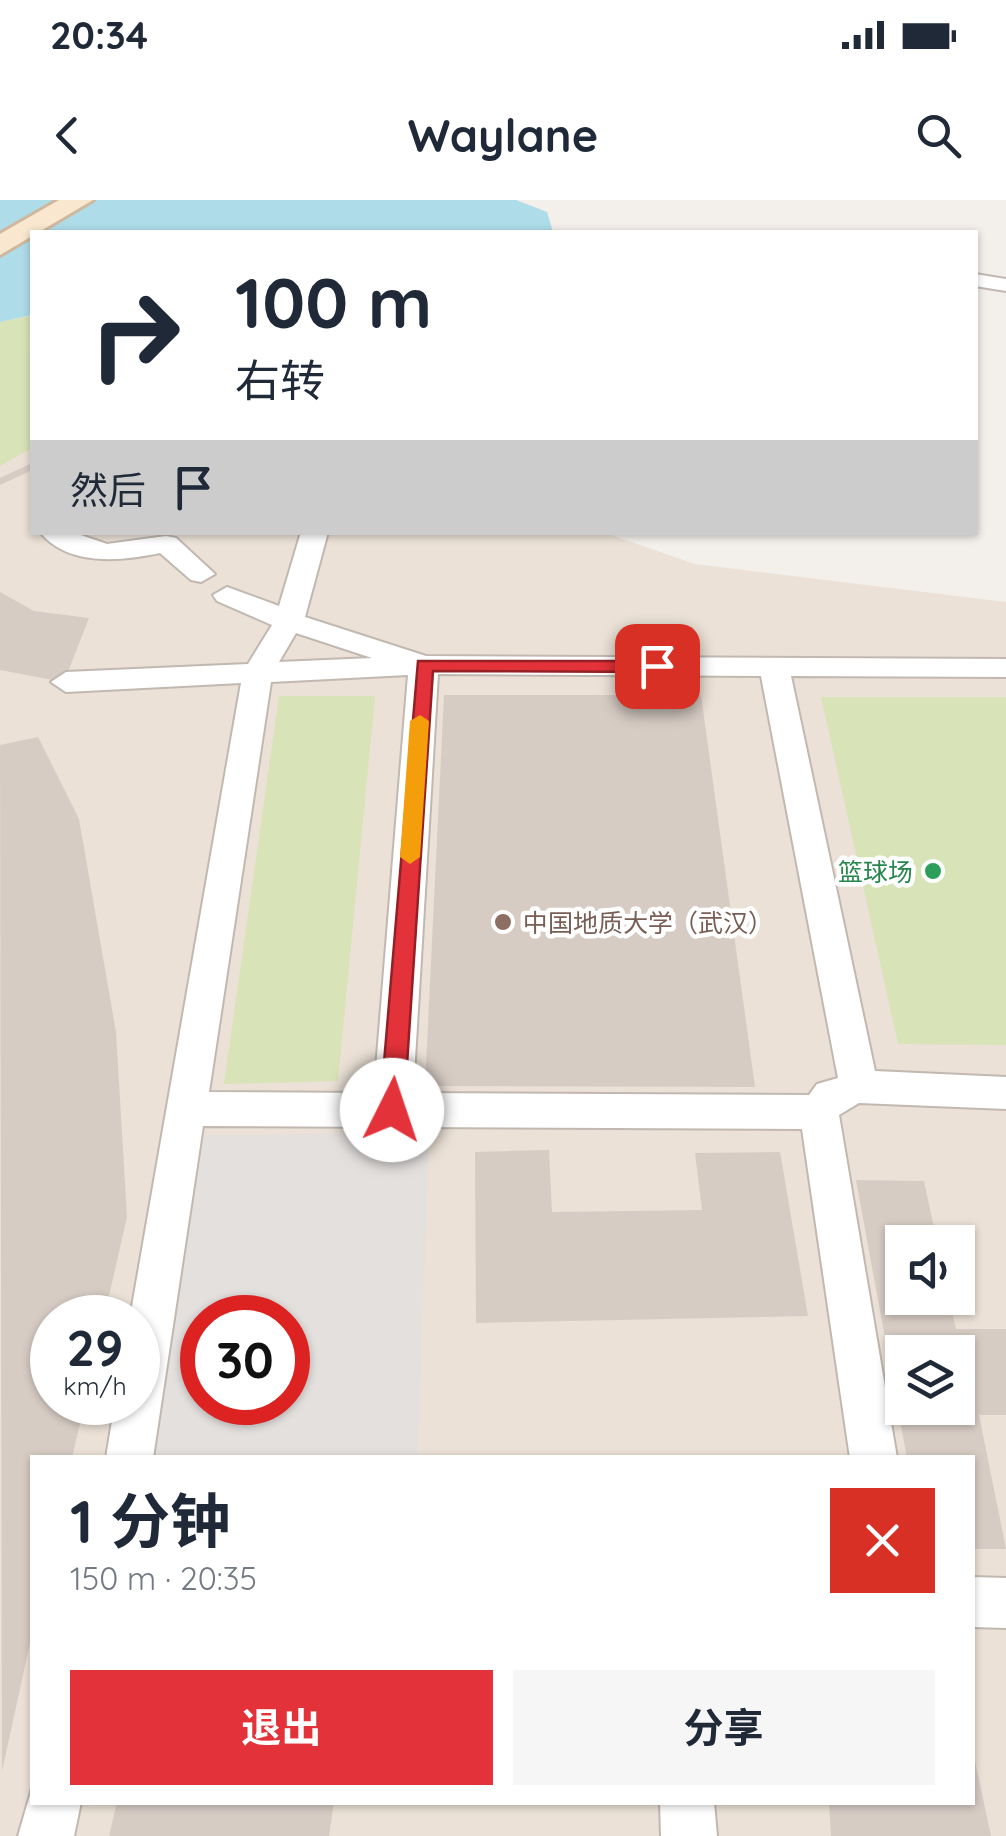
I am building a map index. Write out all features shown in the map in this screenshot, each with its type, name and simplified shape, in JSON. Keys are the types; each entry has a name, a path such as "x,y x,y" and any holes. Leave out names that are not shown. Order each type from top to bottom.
{"main road":[{"path":"0,228 50,200"},
{"path":"0,246 79,200"}],"street":[{"path":"978,280 1006,285"},
{"path":"57,535 71,546 114,555 166,544 201,574"},
{"path":"128,1455 258,672 289,621 313,535"},
{"path":"227,595 289,621 424,665"},
{"path":"392,1110 424,665"},
{"path":"66,682 424,665 1006,668"},
{"path":"774,667 859,1087"},
{"path":"874,1455 819,1112 831,1096 859,1087 1006,1093"},
{"path":"186,1108 819,1112"},
{"path":"975,1602 1006,1604"},
{"path":"46,1836 53,1805"},
{"path":"686,1805 688,1836"}],"shaded area":[{"name":"中国地质大学（武汉）","path":"30,317 30,535 611,535 695,564 1006,602 1006,1836 0,1836 0,322"},
{"path":"429,1133 418,1455 154,1455 204,1135"}],"green space":[{"path":"29,316 30,449 0,466 0,322"},
{"path":"279,696 375,696 338,1081 224,1084"},
{"name":"篮球场","path":"821,697 1006,697 1006,1045 898,1044"}],"water":[{"path":"0,200 516,200 547,212 552,230 30,230 30,315 0,322"}],"building":[{"path":"30,464 30,471 0,485 0,478"},
{"path":"0,592 34,611 89,618 64,682 0,670"},
{"path":"444,695 701,695 755,1087 425,1086"},
{"path":"38,737 79,819 116,1032 127,1217 109,1295 30,1295 30,1425 80,1425 73,1455 30,1455 30,1643 2,1771 0,745"},
{"path":"549,1150 552,1212 702,1210 695,1153 780,1152 808,1316 476,1323 475,1152"},
{"path":"856,1180 924,1181 933,1225 885,1225 885,1315 953,1315 956,1329 1006,1329 1006,1415 979,1415 1006,1549 975,1549 975,1455 906,1455 901,1425 975,1425 975,1335 885,1335 885,1338"},
{"path":"975,1761 991,1836 831,1836 829,1805 975,1805"},
{"path":"116,1805 334,1805 329,1836 109,1836"}],"slow traffic":[{"path":"410,857 420,721"}],"place":[{"name":"篮球场","path":"933,871"},
{"name":"中国地质大学（武汉）","path":"503,922"}],"route":[{"path":"392,1110 424,665 657,666"}]}
